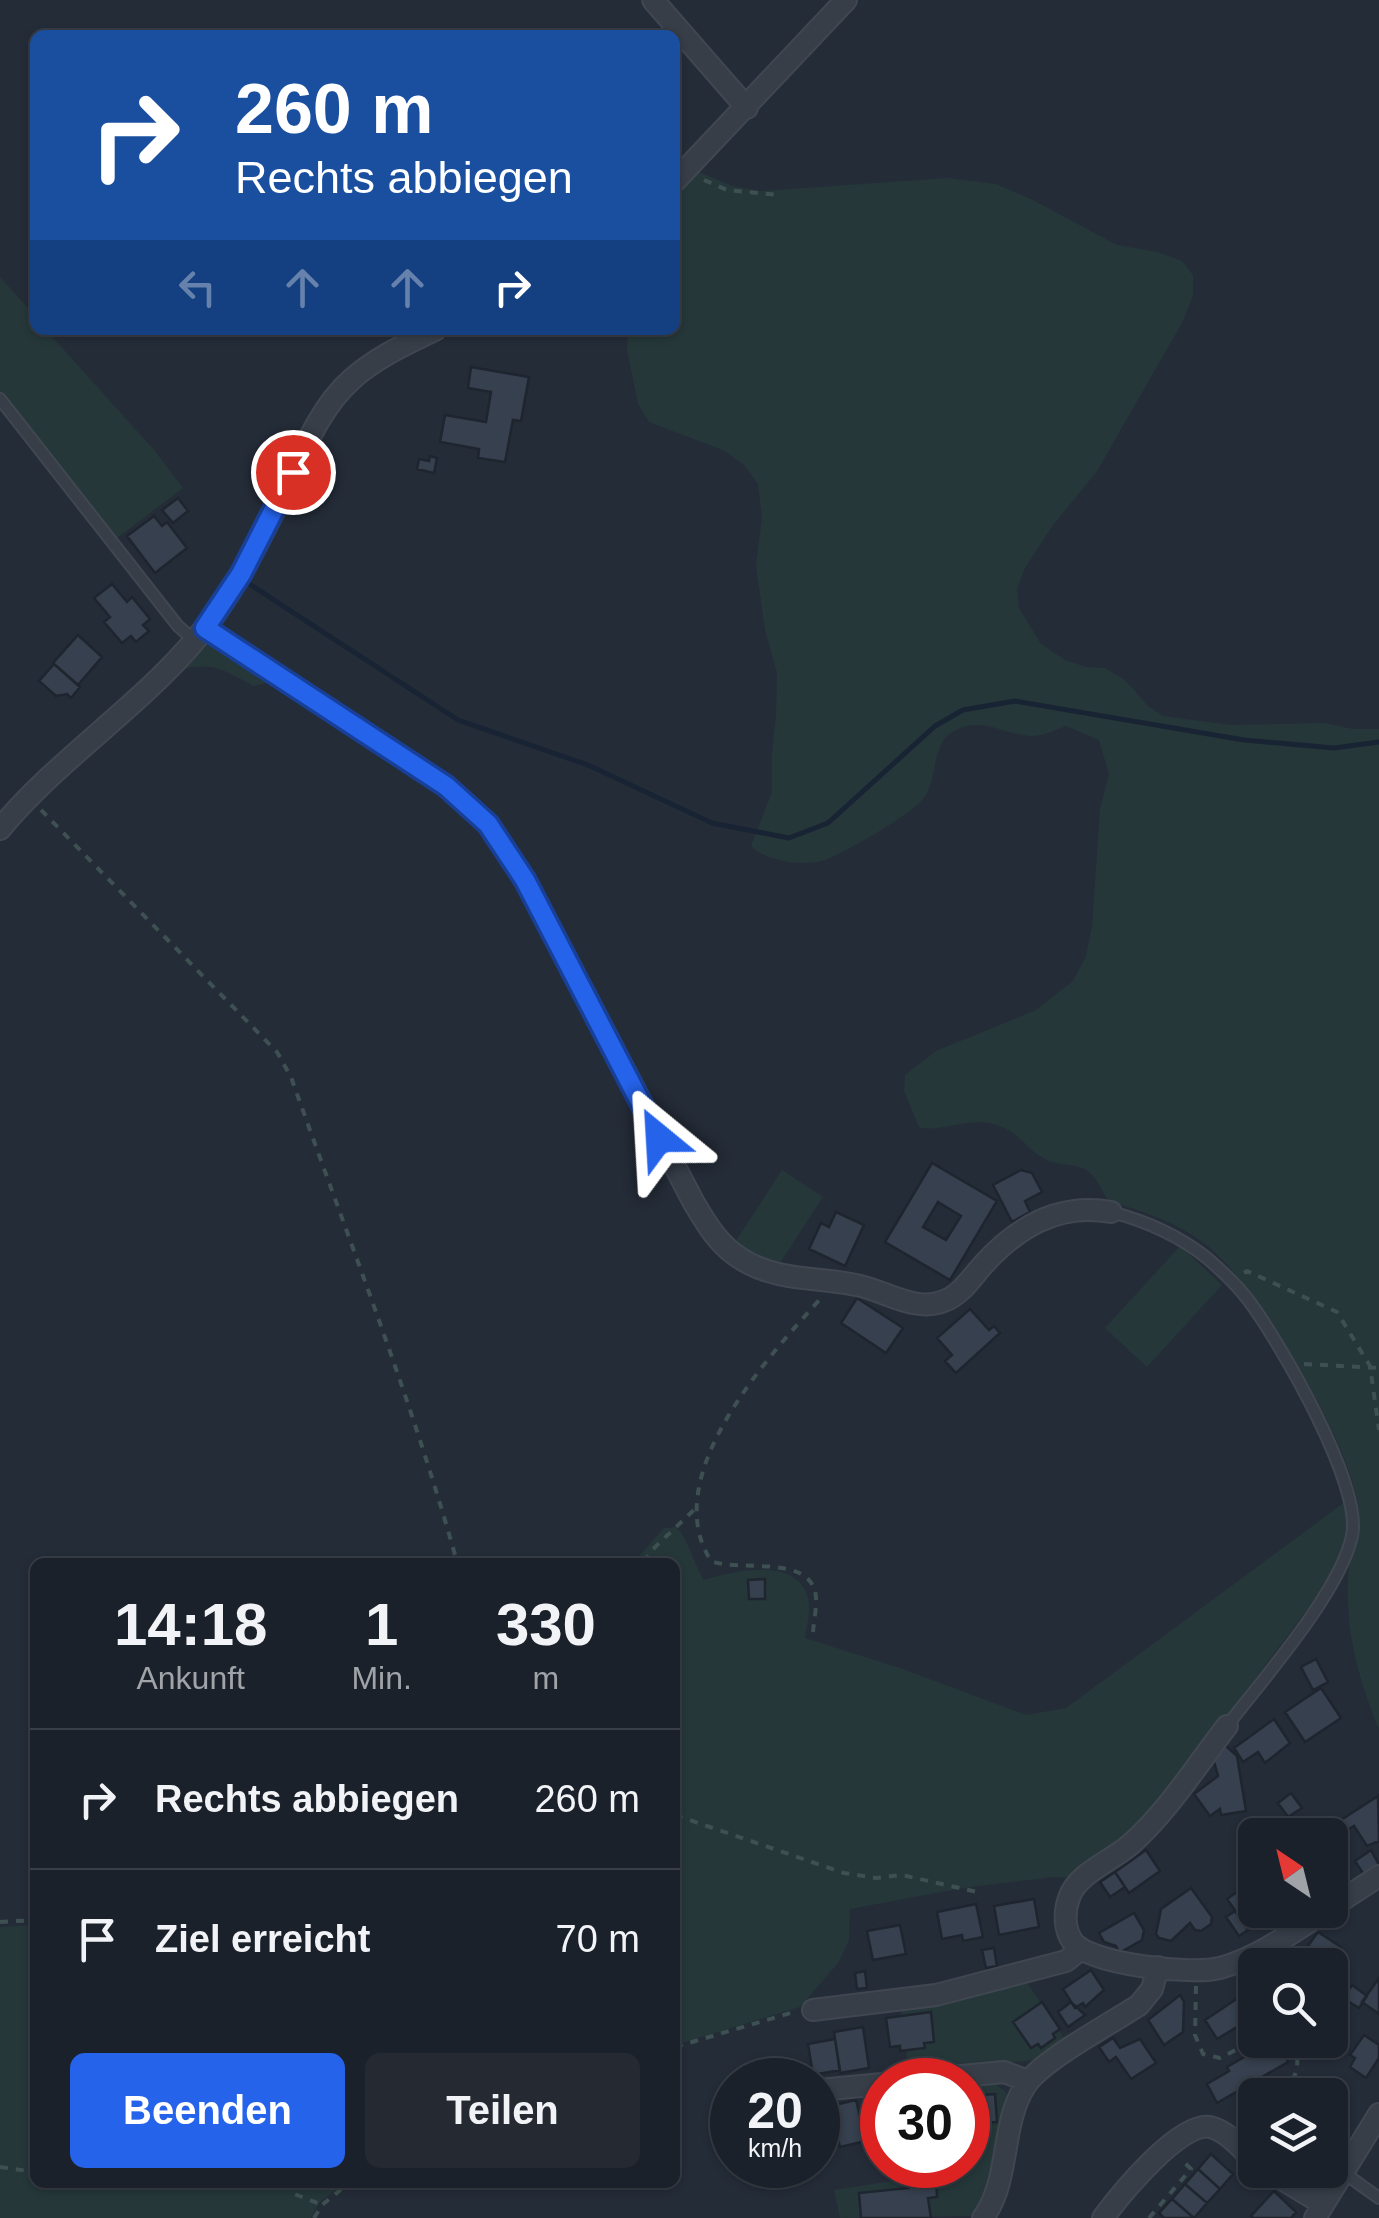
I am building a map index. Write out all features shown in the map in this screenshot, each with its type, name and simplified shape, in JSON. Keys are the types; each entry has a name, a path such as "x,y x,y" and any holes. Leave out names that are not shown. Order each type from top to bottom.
{"street":[{"path":"653,0 679,30"},
{"path":"681,174 846,0"},
{"path":"680,31 747,108"},
{"path":"0,829 28,798 141,697 200,634 241,574 306,445 335,397 372,364 426,335"},
{"path":"200,634 446,786 488,824 525,880 676,1170 724,1246 762,1270 857,1285 925,1305 955,1296 1004,1244 1045,1216 1080,1208 1111,1212"},
{"path":"1227,1726 1148,1828 1073,1887 1066,1915 1067,1931 1081,1949 1099,1956 1196,1972 1220,1968 1257,1953 1297,1928"},
{"path":"1348,1896 1379,1876"},
{"path":"813,2010 936,1995 1066,1961 1081,1949"},
{"path":"983,2218 998,2189 1016,2105 1028,2081 1139,2005 1152,1988 1158,1967"},
{"path":"990,2073 1004,2072 1028,2081"},
{"path":"1348,2163 1379,2114"},
{"path":"1102,2218 1170,2146 1196,2128 1210,2127 1238,2146"},
{"path":"1290,2188 1319,2211 1333,2188"}],"lane":[{"path":"0,399 178,626 200,634"},
{"path":"1111,1212 1172,1234 1205,1256 1249,1301 1288,1364 1344,1481 1354,1516 1353,1533 1340,1570 1227,1726"},
{"path":"1348,2176 1379,2198"}],"path":[{"path":"681,174 727,190 780,195"},
{"path":"28,798 277,1052 290,1077 369,1288 456,1558"},
{"path":"1230,1279 1247,1271 1336,1312 1370,1366 1379,1430"},
{"path":"812,1632 814,1590 806,1576 789,1568 738,1568 710,1561 698,1530 696,1508 712,1446 731,1412 761,1368 836,1282"},
{"path":"1288,1364 1379,1368"},
{"path":"646,1558 696,1508"},
{"path":"680,1816 844,1873 876,1878 902,1875 977,1892"},
{"path":"0,1922 30,1920"},
{"path":"1196,1972 1195,2035 1203,2054 1220,2058 1238,2049"},
{"path":"680,2045 784,2014 813,2010"},
{"path":"1150,2218 1191,2168 1170,2146"},
{"path":"0,2167 30,2171"},
{"path":"289,2188 292,2193 322,2204"},
{"path":"314,2218 322,2204 342,2188"}],"shaded area":[{"path":"697,171 732,186 761,191 947,178 996,184 1117,245 1158,252 1182,261 1193,275 1193,296 1182,323 1097,471 1025,568 1017,589 1019,608 1041,644 1065,660 1105,668 1125,680 1148,706 1163,716 1231,725 1324,723 1379,729 1379,1729 1358,1667 1350,1624 1348,1580 1359,1512 1351,1478 1320,1405 1249,1292 1226,1264 1194,1236 1159,1218 1108,1201 1087,1170 1047,1160 1015,1134 988,1123 919,1127 904,1091 905,1075 936,1051 1036,1010 1073,981 1086,956 1092,926 1100,809 1109,774 1099,740 1066,726 1034,736 983,725 964,727 941,744 923,799 862,842 825,860 807,863 775,859 751,846 772,792 777,673 765,630 756,566 762,517 758,484 745,466 725,451 649,422 638,404 627,350 628,335 680,335 680,186"},
{"path":"0,277 30,310 30,335 51,335 155,451 183,488 116,539 0,391"},
{"path":"204,643 213,643 274,681 254,686 217,668 176,670"},
{"path":"782,1170 823,1197 778,1266 732,1247"},
{"path":"1180,1246 1222,1285 1147,1367 1105,1328"},
{"path":"1345,1502 1347,1534 1328,1582 1144,1826 1075,1878 963,1888 850,1909 849,1940 838,1963 800,2007 680,2043 680,1558 638,1558 664,1528 676,1527 681,1533 704,1580 763,1570 791,1576 802,1585 808,1598 805,1638 1026,1715 1066,1708"},
{"path":"30,1925 30,2188 338,2188 319,2203 311,2218 0,2218 0,1927"},
{"path":"1024,1978 1068,2044 1036,2060 990,2064 990,2058 907,2058 900,2005"},
{"path":"990,2082 1006,2092 1007,2108 1003,2140 990,2181"},
{"path":"860,2186 987,2188 975,2216 840,2218 834,2190"}],"building":[{"path":"471,367 529,377 521,421 513,420 505,462 478,458 479,449 440,442 445,415 486,422 491,392 468,388"},
{"path":"430,456 437,458 434,473 417,469 419,459 429,461"},
{"path":"178,498 188,511 173,523 162,510"},
{"path":"154,516 162,526 167,522 187,548 155,573 127,536"},
{"path":"112,584 127,602 132,597 150,619 143,625 149,631 136,642 131,636 122,643 104,622 110,617 94,598"},
{"path":"78,635 102,657 78,685 53,663"},
{"path":"54,664 80,687 71,698 67,694 56,696 39,681"},
{"path":"932,1163 997,1201 950,1280 885,1242","holes":["938,1202 961,1216 946,1240 923,1227"]},
{"path":"1021,1170 1032,1173 1042,1192 1025,1201 1030,1212 1012,1222 993,1185"},
{"path":"836,1212 864,1225 845,1266 809,1249 821,1223 829,1227"},
{"path":"857,1298 903,1328 886,1353 841,1323"},
{"path":"970,1309 989,1330 994,1326 1000,1333 956,1373 945,1361 952,1355 937,1338"},
{"path":"765,1579 765,1599 749,1599 748,1580"},
{"path":"1316,1659 1328,1682 1313,1690 1301,1667"},
{"path":"1321,1688 1341,1718 1305,1742 1285,1712"},
{"path":"1274,1719 1290,1743 1265,1763 1258,1752 1243,1762 1234,1748"},
{"path":"1225,1745 1237,1756 1246,1811 1221,1815 1220,1809 1210,1816 1194,1794 1218,1776 1213,1758"},
{"path":"1291,1793 1302,1808 1288,1817 1278,1803"},
{"path":"1378,1796 1379,1841 1367,1846 1354,1826 1348,1829 1348,1818 1344,1818"},
{"path":"1146,1850 1160,1871 1129,1893 1115,1872"},
{"path":"1371,1850 1379,1865 1364,1875 1355,1861"},
{"path":"1115,1872 1125,1887 1110,1897 1100,1882"},
{"path":"1191,1888 1212,1917 1211,1924 1201,1931 1190,1923 1171,1941 1159,1938 1156,1934 1161,1909"},
{"path":"1238,1891 1238,1915 1227,1899"},
{"path":"1034,1899 1039,1927 999,1935 994,1906"},
{"path":"976,1904 983,1937 963,1941 962,1935 942,1939 937,1912"},
{"path":"1235,1911 1238,1928 1248,1930 1239,1936 1226,1917"},
{"path":"1134,1913 1144,1930 1142,1940 1119,1953 1099,1933"},
{"path":"900,1925 906,1954 873,1960 867,1931"},
{"path":"1318,1932 1341,1947 1340,1948 1307,1948"},
{"path":"994,1948 997,1966 986,1968 982,1950"},
{"path":"1091,1970 1104,1990 1085,2007 1083,2003 1075,2008 1063,1989"},
{"path":"865,1971 867,1988 857,1989 855,1973"},
{"path":"1379,1978 1379,2014 1362,2002"},
{"path":"1352,1985 1367,1996 1359,2008 1348,2001"},
{"path":"1180,1995 1184,2002 1183,2032 1164,2045 1148,2020"},
{"path":"1238,1998 1238,2026 1217,2039 1205,2020"},
{"path":"1042,2002 1060,2029 1041,2048 1038,2044 1031,2048 1013,2022"},
{"path":"1071,2002 1085,2015 1068,2027 1058,2012"},
{"path":"931,2012 934,2042 924,2043 925,2048 900,2051 900,2046 890,2047 886,2018"},
{"path":"863,2027 868,2058 860,2058 860,2070 840,2073 834,2032"},
{"path":"1364,2035 1379,2045 1379,2058 1366,2078 1350,2067 1355,2058 1350,2055"},
{"path":"1113,2038 1120,2048 1140,2039 1156,2063 1131,2079 1116,2057 1109,2062 1099,2047"},
{"path":"835,2039 838,2058 810,2058 808,2044"},
{"path":"1243,2058 1286,2058 1288,2062 1260,2078 1238,2078 1238,2091 1217,2103 1207,2084 1229,2071 1227,2067"},
{"path":"990,2094 995,2094 997,2122 990,2122"},
{"path":"856,2100 860,2142 840,2147 840,2104"},
{"path":"1211,2154 1233,2174 1220,2189 1198,2169"},
{"path":"1198,2169 1220,2189 1207,2203 1185,2184"},
{"path":"1185,2184 1207,2203 1194,2218 1172,2199"},
{"path":"936,2188 937,2197 928,2198 931,2218 861,2218 859,2193"},
{"path":"1274,2191 1296,2212 1291,2218 1253,2218 1251,2216"},
{"path":"1172,2199 1194,2218 1164,2218 1159,2213"}],"waterway":[{"path":"251,585 458,720 588,765 712,823 789,838 828,823 935,726 963,710 1015,701 1244,740 1334,748 1379,742"}],"route":[{"path":"293,472 241,574 205,628 446,786 488,824 525,880 659,1138"}]}
